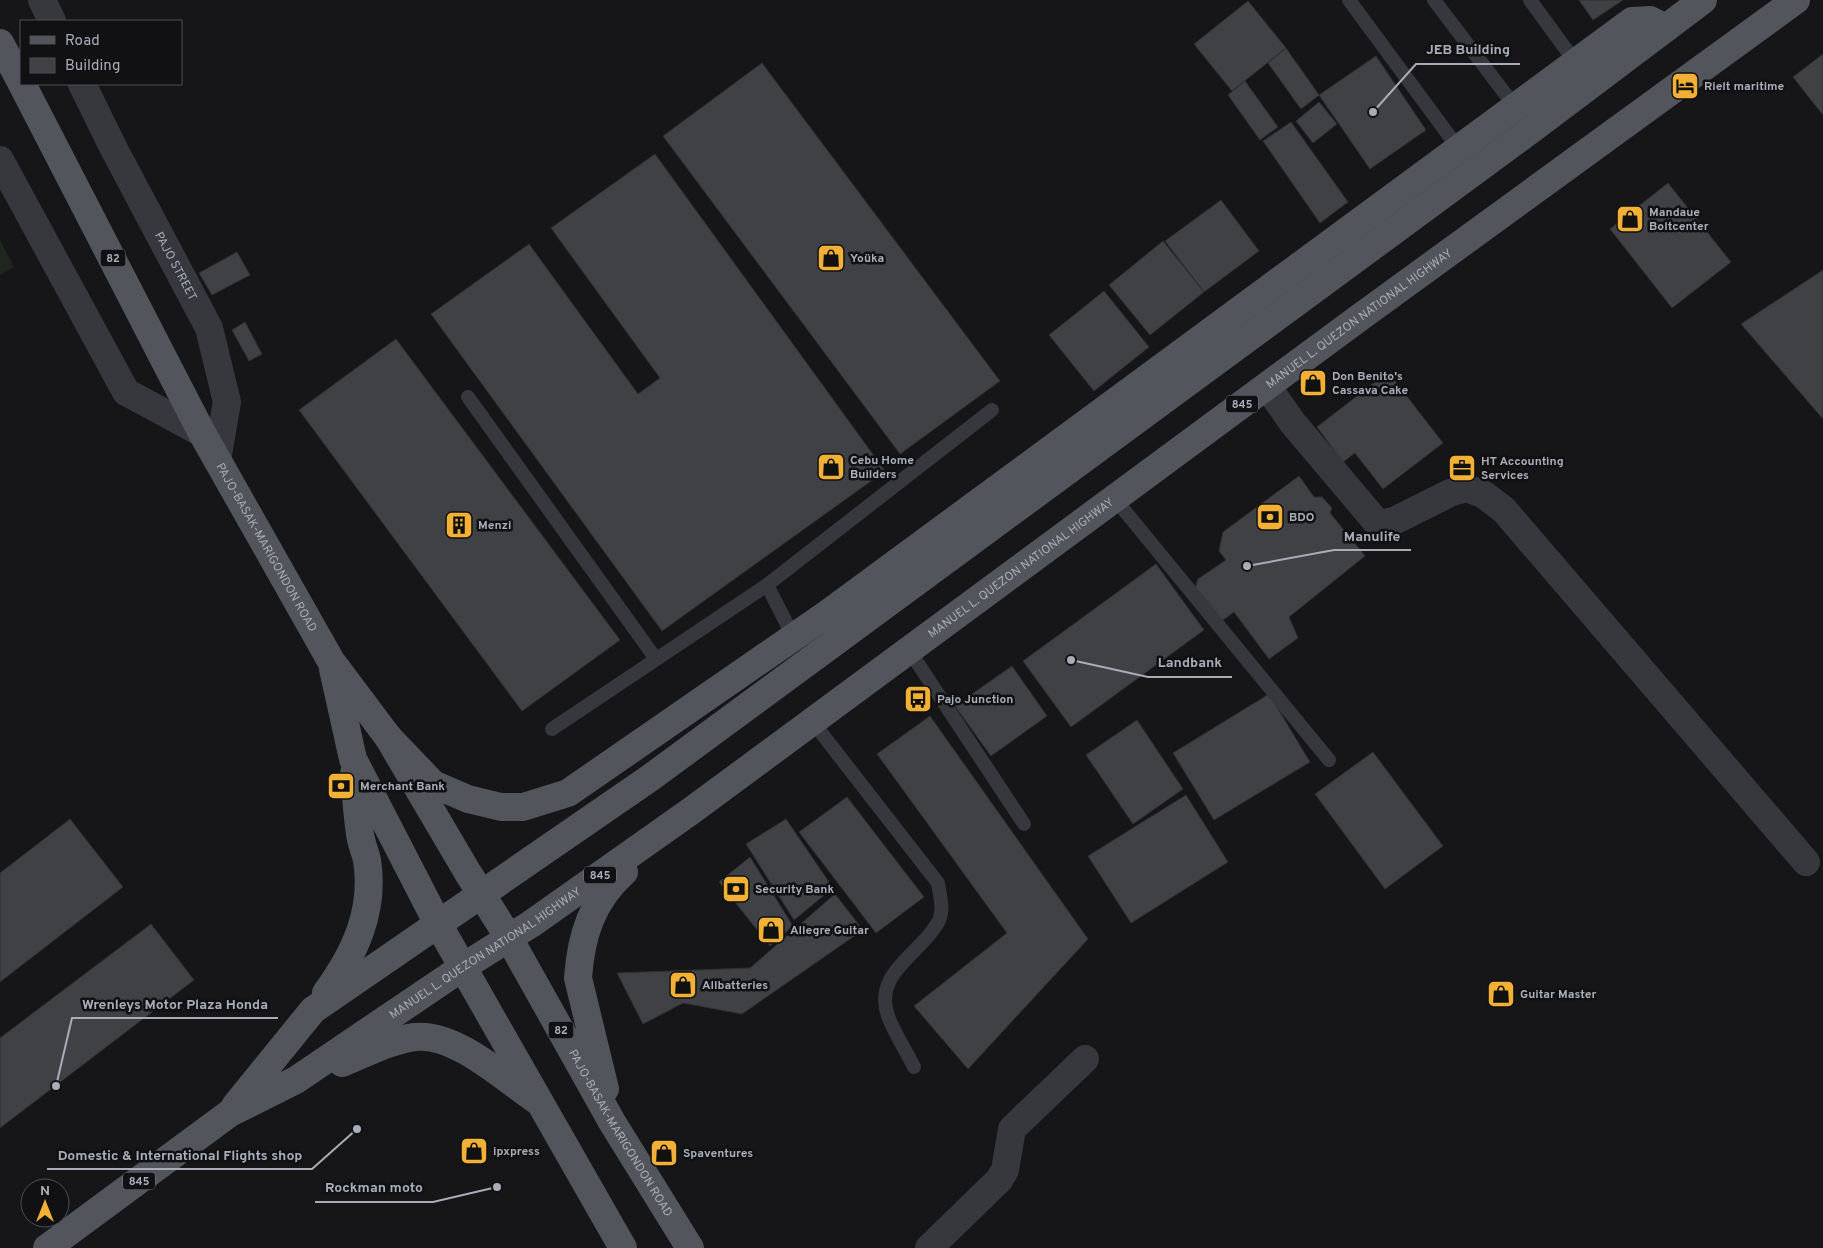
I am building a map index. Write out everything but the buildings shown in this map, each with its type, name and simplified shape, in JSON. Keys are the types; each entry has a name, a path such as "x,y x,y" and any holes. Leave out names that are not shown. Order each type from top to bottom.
{"main road":[{"name":"MANUEL L. QUEZON NATIONAL HIGHWAY","path":"230,1113 313,1010 437,922 650,778 1703,0"},
{"name":"MANUEL L. QUEZON NATIONAL HIGHWAY","path":"48,1248 230,1113 296,1080 509,938 691,811 1267,386 1796,0"},
{"path":"388,737 433,784 454,795 501,807 534,805 559,797 578,787 794,638 1632,21 1650,20 1666,28"},
{"name":"82","path":"0,43 20,79"},
{"name":"82","path":"23,85 202,433"},
{"name":"PAJO-BASAK-MARIGONDON ROAD","path":"202,433 331,661 388,737 480,894 509,938 612,1122 690,1248"},
{"name":"PAJO-BASAK-MARIGONDON ROAD","path":"331,661 353,759 437,922 544,1106 623,1248"},
{"path":"313,1010 354,949 360,937 368,902 367,862 360,836 353,759"},
{"path":"612,1122 578,978 582,938 589,917 602,895 691,811"},
{"path":"296,1080 399,1041 426,1036 446,1041 461,1048 544,1106"}],"street":[{"path":"42,0 52,20"},
{"name":"PAJO STREET","path":"82,85 114,149 209,328 227,402 217,460"},
{"path":"0,160 126,392 202,433"},
{"path":"1267,386 1292,422 1378,524 1394,521 1450,493 1466,488 1483,494 1504,510 1806,862"},
{"path":"929,1248 998,1180 1005,1170 1012,1129 1085,1059"}],"lane":[{"path":"1349,0 1459,149"},
{"path":"1434,0 1516,108"},
{"path":"1530,0 1576,63"},
{"path":"468,397 656,659"},
{"path":"552,729 768,584 992,410"},
{"path":"1115,499 1329,760"},
{"path":"768,584 794,638"},
{"path":"909,650 1024,824"},
{"path":"812,721 938,883 942,905 938,924 891,974 885,997 888,1016 914,1067"}],"shaded area":[{"path":"0,240 14,267 0,275"}],"place":[{"name":"Rielt maritime","path":"1685,86"},
{"name":"JEB Building","path":"1373,112"},
{"name":"Mandaue Boltcenter","path":"1630,219"},
{"name":"Yoüka","path":"831,258"},
{"name":"Don Benito's Cassava Cake","path":"1313,383"},
{"name":"Cebu Home Builders","path":"831,467"},
{"name":"HT Accounting Services","path":"1462,468"},
{"name":"BDO","path":"1270,517"},
{"name":"Menzi","path":"459,525"},
{"name":"Manulife","path":"1247,566"},
{"name":"Landbank","path":"1071,660"},
{"name":"Pajo Junction","path":"918,699"},
{"name":"Merchant Bank","path":"341,786"},
{"name":"Security Bank","path":"736,889"},
{"name":"Allegre Guitar","path":"771,930"},
{"name":"Allbatteries","path":"683,985"},
{"name":"Guitar Master","path":"1501,994"},
{"name":"Wrenleys Motor Plaza Honda","path":"56,1086"},
{"name":"Domestic & International Flights shop","path":"357,1129"},
{"name":"ipxpress","path":"474,1151"},
{"name":"Spaventures","path":"664,1153"},
{"name":"Rockman moto","path":"497,1187"}]}
